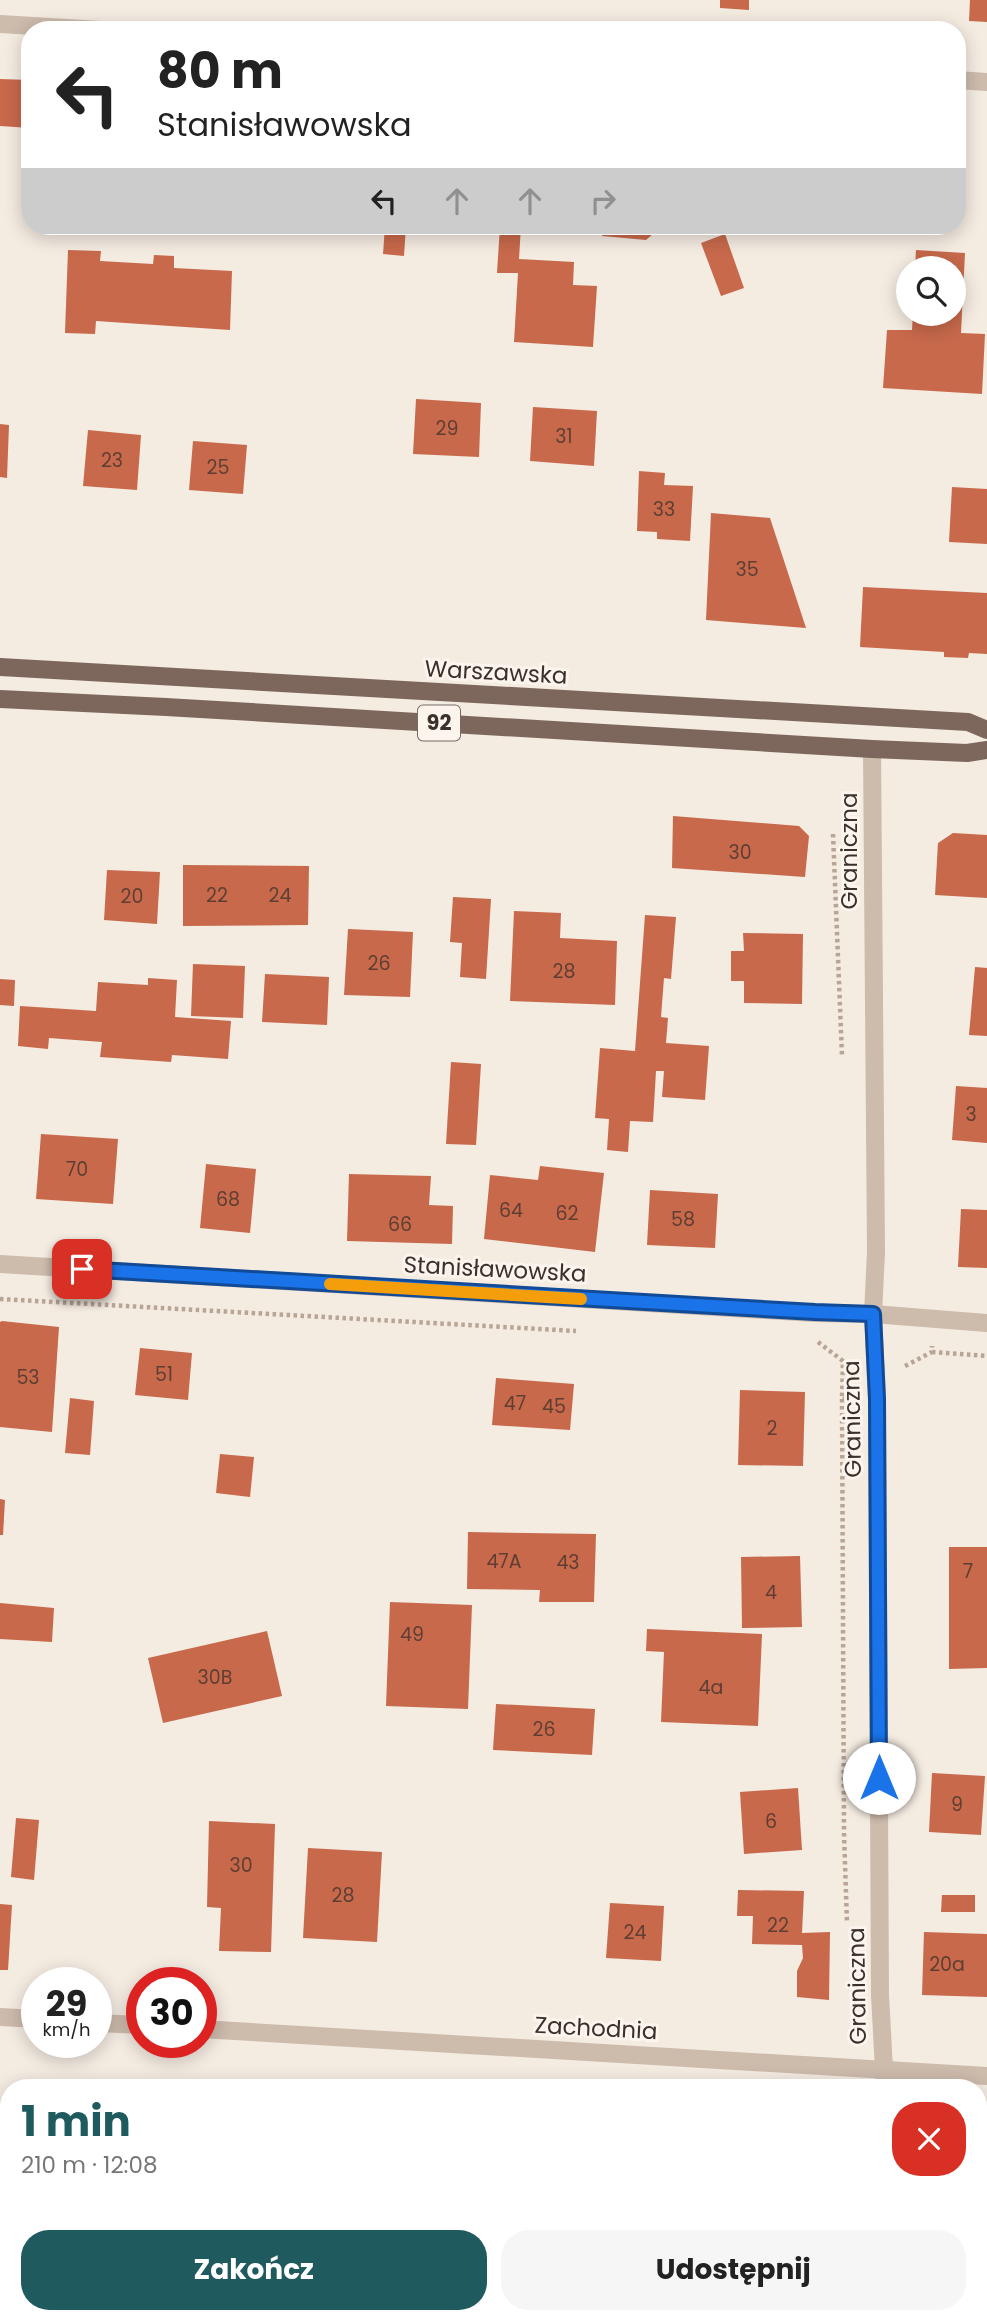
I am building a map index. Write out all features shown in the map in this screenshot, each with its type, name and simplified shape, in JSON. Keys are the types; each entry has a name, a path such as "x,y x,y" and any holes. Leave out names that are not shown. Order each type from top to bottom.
{"main road":[{"name":"Warszawska","path":"0,667 968,722 987,730"},
{"name":"92","path":"0,699 872,749 967,753 987,750"}],"street":[{"path":"0,24 21,25"},
{"path":"966,81 987,82"},
{"name":"Graniczna","path":"872,749 877,1252 873,1314 877,1412 880,1995 884,2079"},
{"name":"Stanisławowska","path":"0,1264 873,1314 987,1323"},
{"path":"0,2017 21,2018"},
{"name":"Zachodnia","path":"217,2030 884,2079 987,2076"}],"path":[{"path":"833,834 842,1057"},
{"path":"0,1299 585,1331"},
{"path":"932,1352 987,1356"},
{"path":"842,1399 843,1779 848,1929"}],"building":[{"path":"720,0 749,0 749,10 720,8"},
{"path":"970,0 987,0 987,22 969,21"},
{"path":"0,79 21,80 21,127 0,126"},
{"path":"384,235 405,235 404,256 383,254"},
{"path":"499,235 520,235 519,259 574,262 573,285 597,286 593,347 514,342 518,273 497,273"},
{"path":"602,235 652,235 646,240"},
{"path":"725,235 744,288 721,296 701,243"},
{"path":"68,250 101,251 100,261 153,264 154,255 174,256 174,268 232,271 230,330 96,321 95,334 65,333"},
{"path":"916,250 965,253 965,256 916,256"},
{"path":"912,326 961,326 961,333 985,334 982,394 883,388 887,330 912,330"},
{"path":"416,399 481,403 479,457 413,454"},
{"path":"533,407 597,411 594,466 530,461"},
{"path":"0,424 9,425 7,478 0,477"},
{"path":"88,430 141,435 137,490 83,486"},
{"path":"193,441 247,445 243,494 189,490"},
{"path":"639,471 665,473 664,485 693,486 690,541 657,539 657,532 637,531"},
{"path":"952,487 987,489 987,544 949,542"},
{"path":"711,513 770,518 806,628 706,620"},
{"path":"863,587 987,593 987,654 969,653 968,658 944,657 944,652 860,647"},
{"path":"673,816 799,826 809,836 805,877 672,868"},
{"path":"953,833 987,835 987,898 935,895 938,843"},
{"path":"183,865 309,866 308,925 183,926"},
{"path":"107,870 160,872 157,924 104,920"},
{"path":"453,897 491,899 486,979 460,977 462,943 450,942"},
{"path":"514,911 561,913 560,938 617,941 615,1005 510,1001"},
{"path":"645,915 676,917 671,979 664,978 661,1017 668,1018 666,1043 709,1046 705,1100 662,1097 664,1071 656,1071 653,1122 630,1121 628,1152 607,1150 609,1119 595,1118 600,1048 635,1051"},
{"path":"348,929 413,932 410,997 344,995"},
{"path":"743,933 803,934 802,1004 744,1003 744,981 731,981 731,951 744,951"},
{"path":"193,964 245,966 243,1018 191,1016"},
{"path":"975,967 987,968 987,1036 969,1035"},
{"path":"265,974 329,977 327,1025 262,1022"},
{"path":"148,978 177,980 175,1017 231,1021 228,1059 172,1055 171,1062 100,1057 102,1042 49,1038 48,1049 18,1046 20,1006 96,1011 98,982 148,985"},
{"path":"0,979 15,980 14,1006 0,1005"},
{"path":"451,1062 481,1064 476,1145 446,1144"},
{"path":"956,1086 987,1088 987,1143 952,1140"},
{"path":"41,1134 118,1139 113,1204 36,1199"},
{"path":"206,1164 256,1169 250,1233 200,1228"},
{"path":"540,1166 604,1173 595,1252 484,1239 490,1175 538,1180"},
{"path":"349,1174 431,1176 429,1205 453,1206 452,1244 347,1241"},
{"path":"650,1190 718,1194 715,1248 647,1245"},
{"path":"961,1209 987,1210 987,1268 958,1267"},
{"path":"2,1321 59,1327 52,1432 0,1427"},
{"path":"140,1348 192,1353 188,1400 135,1395"},
{"path":"496,1378 574,1384 570,1430 492,1425"},
{"path":"740,1390 805,1392 803,1466 738,1465"},
{"path":"70,1398 94,1401 90,1455 65,1453"},
{"path":"220,1454 254,1457 250,1497 216,1493"},
{"path":"0,1499 5,1500 3,1535 0,1535"},
{"path":"468,1532 596,1534 594,1602 539,1602 540,1590 467,1589"},
{"path":"949,1547 987,1547 987,1668 949,1669"},
{"path":"800,1556 802,1627 742,1628 741,1557"},
{"path":"390,1602 472,1605 468,1709 386,1706"},
{"path":"0,1603 54,1608 52,1642 0,1639"},
{"path":"647,1629 762,1634 758,1726 661,1722 664,1652 646,1651"},
{"path":"267,1631 282,1696 163,1723 148,1658"},
{"path":"496,1704 595,1709 592,1755 493,1750"},
{"path":"932,1773 985,1776 981,1835 929,1832"},
{"path":"798,1788 802,1850 744,1854 740,1792"},
{"path":"16,1818 39,1820 34,1880 11,1877"},
{"path":"209,1821 275,1824 271,1952 219,1951 221,1908 207,1907"},
{"path":"308,1848 382,1852 377,1942 303,1938"},
{"path":"738,1890 804,1891 802,1933 830,1932 829,2000 797,1997 797,1971 803,1958 802,1945 752,1944 753,1916 737,1916"},
{"path":"942,1895 975,1895 975,1912 941,1912"},
{"path":"610,1903 664,1906 661,1961 606,1958"},
{"path":"0,1904 12,1905 8,1970 0,1970"},
{"path":"924,1932 987,1934 987,1997 922,1995"}],"slow traffic":[{"path":"330,1284 581,1299"}],"route":[{"path":"82,1269 873,1314 877,1399 879,1778"}]}
